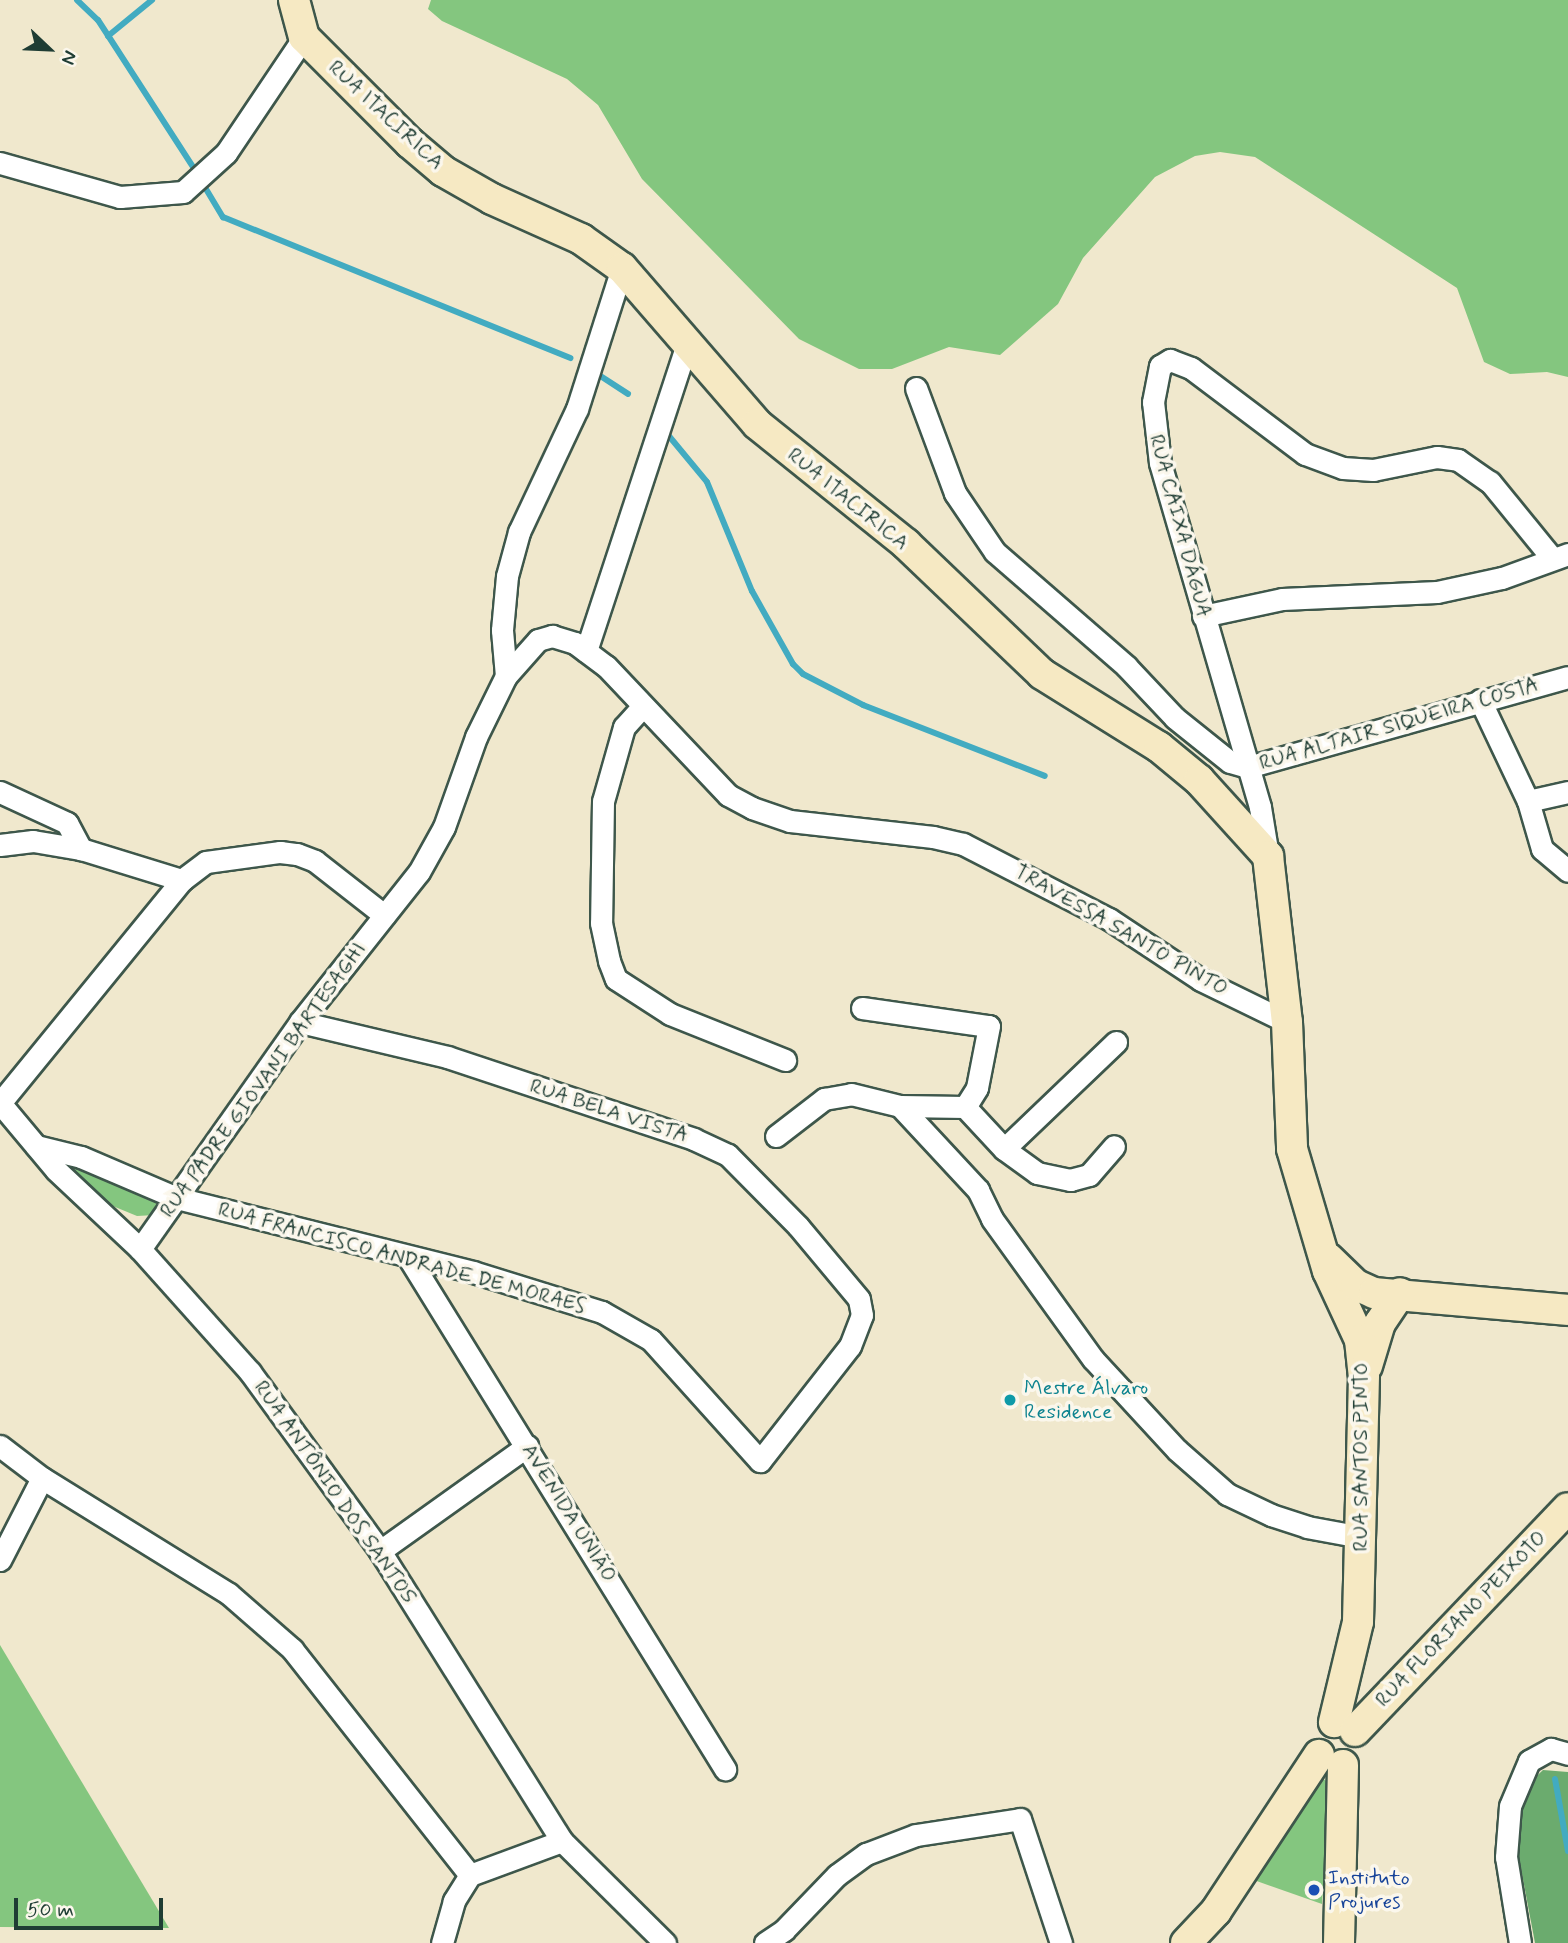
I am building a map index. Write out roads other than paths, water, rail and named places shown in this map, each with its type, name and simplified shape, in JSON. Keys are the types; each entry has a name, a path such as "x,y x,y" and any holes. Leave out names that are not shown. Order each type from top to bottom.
{"street":[{"path":"0,163 120,197 183,192 226,153 304,37 294,0"},
{"name":"RUA ITACIRICA","path":"304,37 443,170 492,199 581,239 622,268 757,424 906,544 1042,674 1159,747 1199,780 1268,856"},
{"path":"506,676 502,630 507,576 516,543 577,410 622,268"},
{"path":"586,650 687,343"},
{"name":"RUA CAIXA DÁGUA","path":"1268,856 1239,765 1203,616 1153,432 1155,378 1160,366 1170,360 1191,368 1305,454 1343,468 1373,470 1437,457 1458,460 1490,482 1560,556"},
{"path":"916,388 955,492 995,552 1126,666 1175,718 1239,765"},
{"path":"1203,616 1282,599 1437,592 1502,578 1560,556"},
{"name":"TRAVESSA SANTO PINTO","path":"436,842 456,799 476,737 506,676 538,640 562,638 586,650 728,795 752,808 790,821 933,836 963,844 1109,919 1201,980 1287,1022"},
{"name":"RUA ALTAIR SIQUEIRA COSTA","path":"1239,765 1568,677"},
{"path":"1480,700 1528,801 1542,849 1568,871"},
{"path":"643,706 621,734 603,801 601,923 608,961 616,979 670,1014 785,1060"},
{"path":"0,792 67,823 81,849"},
{"path":"1528,801 1568,792"},
{"path":"0,845 33,841 81,849 182,880"},
{"name":"RUA PADRE GIOVANI BARTESAGHI","path":"139,1249 300,1022 384,915 436,842"},
{"path":"0,1103 193,869 222,858 297,854 315,861 384,915"},
{"path":"1268,856 1287,1022 1292,1149 1324,1254 1356,1285 1374,1293 1400,1293 1568,1310"},
{"path":"862,1007 989,1026 976,1088 965,1107"},
{"name":"RUA BELA VISTA","path":"300,1022 448,1057 694,1139 729,1155 798,1226 859,1299 862,1315 850,1346 760,1461"},
{"path":"1004,1149 1116,1042"},
{"path":"776,1136 836,1094 900,1105 965,1107 1004,1149 1037,1173 1070,1180 1089,1175 1114,1146"},
{"name":"RUA ANTÔNIO DOS SANTOS","path":"0,1103 36,1146 139,1249 250,1372 380,1551 562,1840 665,1943"},
{"path":"900,1105 978,1190 992,1219 1093,1359 1177,1450 1227,1494 1271,1515 1307,1527 1361,1537"},
{"name":"RUA FRANCISCO ANDRADE DE MORAES","path":"36,1146 81,1157 177,1198 410,1260 472,1272 602,1312 633,1326 651,1340 760,1461"},
{"name":"RUA SANTOS PINTO","path":"1324,1254 1360,1340 1364,1376 1358,1622 1345,1727 1358,1751 1331,1760"},
{"name":"AVENIDA UNIÃO","path":"410,1260 725,1769"},
{"path":"1364,1376 1380,1323 1400,1293"},
{"path":"0,1446 42,1478 229,1594 292,1649 470,1874"},
{"path":"380,1551 527,1446"},
{"path":"0,1560 42,1478"},
{"name":"RUA FLORIANO PEIXOTO","path":"1345,1727 1568,1508"},
{"path":"1520,1943 1506,1857 1510,1806 1529,1761 1551,1749 1568,1754"},
{"path":"1186,1943 1216,1910 1331,1760"},
{"path":"1331,1760 1339,1943"},
{"path":"765,1943 784,1930 837,1875 866,1854 916,1835 1020,1819 1061,1943"},
{"path":"442,1943 454,1901 470,1874 562,1840"}],"waterway":[{"path":"77,0 98,20 197,173"},
{"path":"108,36 152,0"},
{"path":"203,184 223,217 571,358"},
{"path":"602,377 628,394"},
{"path":"664,430 707,482 752,591 793,664 803,674 863,705 1045,776"},
{"path":"1555,1779 1568,1851"}],"place":[{"name":"Mestre Álvaro Residence","path":"1010,1400"},
{"name":"Instituto Projures","path":"1314,1890"}]}
